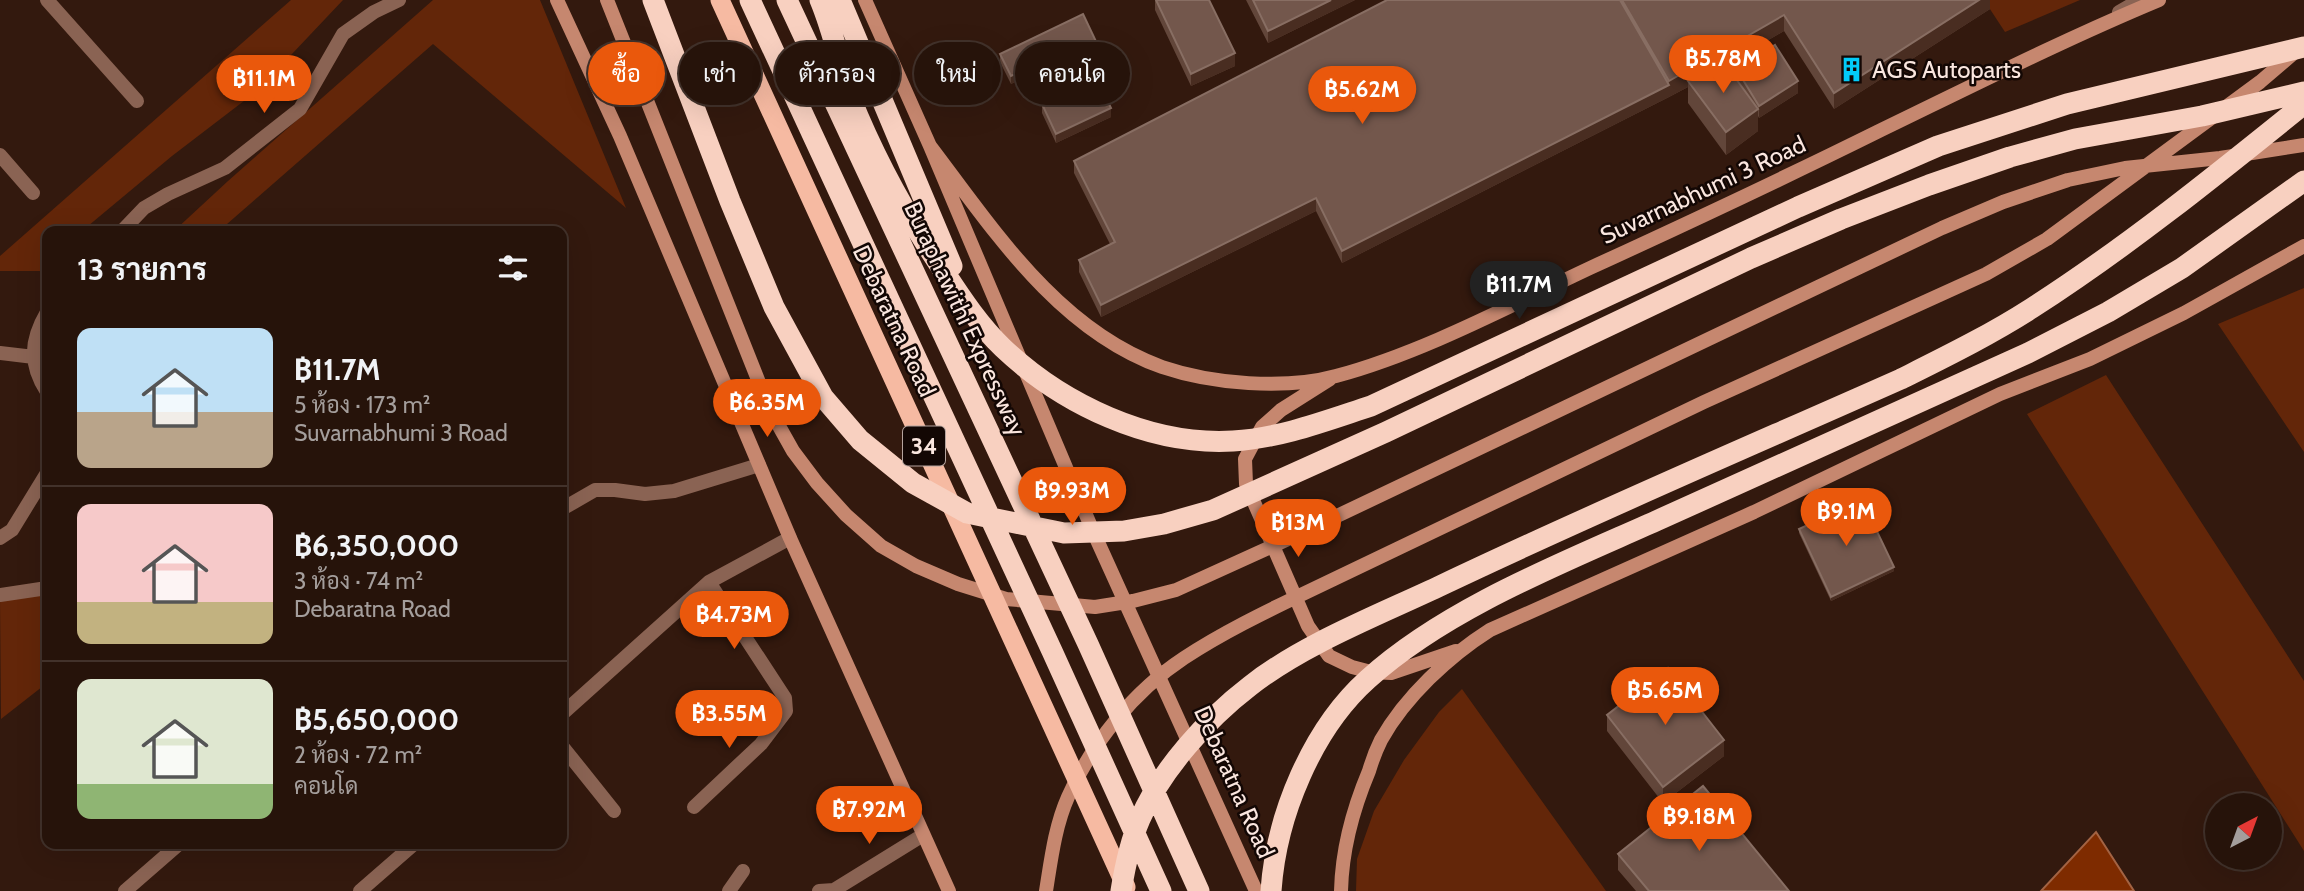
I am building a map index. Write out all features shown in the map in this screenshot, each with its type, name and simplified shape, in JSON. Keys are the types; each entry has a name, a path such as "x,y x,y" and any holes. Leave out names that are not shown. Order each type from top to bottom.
{"highway":[{"path":"653,0 774,307 823,397 860,440 913,483 967,513 1064,533 1124,531 1164,524 1213,510 1386,432 1751,258 1928,185 2010,157 2075,139 2202,116 2304,92"},
{"name":"Debaratna Road","path":"720,0 1128,891"},
{"path":"750,0 1161,891"},
{"name":"Buraphawithi Expressway","path":"789,0 1088,644 1198,891"},
{"path":"820,0 848,92 880,167 915,229 981,324 1003,348 1068,397 1133,426 1196,440 1232,441 1287,433 1371,405 1798,207 1938,146 2067,104 2304,45"},
{"path":"840,0 928,212 981,324"},
{"path":"1122,891 1127,857 1139,820 1157,786 1181,755 1250,685 1302,652 1524,546 1901,379 1962,348 2031,309 2104,260 2304,104"},
{"path":"1271,891 1279,839 1290,801 1307,759 1335,717 1368,679 1420,639 1527,579 2028,353 2108,312 2182,268 2304,181"}],"main road":[{"path":"557,0 620,136 790,538 949,891"},
{"path":"607,0 770,410 793,451 817,483 846,515 881,546 916,566 958,584 1006,599 1095,607 1176,590 1942,228 2003,202 2068,180 2125,168 2220,158 2304,145"},
{"name":"Debaratna Road","path":"865,0 930,146 1092,529 1256,891"},
{"name":"Suvarnabhumi 3 Road","path":"930,146 1002,240 1039,282 1077,317 1116,345 1160,366 1191,375 1226,382 1278,384 1334,377 1424,345 1742,198 2084,31 2159,0"},
{"path":"1046,891 1053,845 1067,798 1098,742 1143,692 1182,659 1307,592 1704,402 1986,274 2048,239 2260,82 2304,45"},
{"path":"1340,891 1341,870 1354,807 1380,741 1419,691 1461,649 1490,630 1754,512 2000,394 2090,359 2184,313 2304,246"},
{"path":"1334,377 1281,410 1262,427 1245,459 1246,484 1308,626 1329,656 1371,672 1391,673 1461,649"}],"street":[{"path":"47,0 137,101"},
{"path":"127,226 144,208 225,168 300,108 343,34 374,12 399,0"},
{"path":"2084,31 2140,0"},
{"path":"0,155 33,194"},
{"path":"42,321 33,344 38,376 42,383"},
{"path":"0,353 34,357"},
{"path":"567,506 595,490 615,489 645,494 674,491 759,465"},
{"path":"0,538 12,530 42,481"},
{"path":"567,710 709,582 790,538"},
{"path":"694,807 761,744 786,711 785,698 709,582"},
{"path":"0,595 42,589"},
{"path":"567,753 614,811"},
{"path":"819,891 834,890 923,835"},
{"path":"125,891 173,849"},
{"path":"360,891 408,849"},
{"path":"729,891 743,871"}],"shaded area":[{"path":"291,0 343,0 257,91 172,156 88,226 42,226 42,271 0,271 0,256"},
{"path":"433,0 540,0 626,208 433,44 225,226 179,226"},
{"path":"1984,0 2080,0 2005,32"},
{"path":"2304,288 2304,452 2218,324"},
{"path":"2106,375 2304,681 2304,851 2282,816 2282,793 2267,793 2027,414"},
{"path":"42,588 42,687 1,719 0,599"},
{"path":"1462,689 1606,891 1356,891 1357,859 1374,811 1404,760 1439,712"},
{"path":"2096,832 2134,891 2041,891"}],"building":[{"path":"1156,0 1209,0 1235,53 1191,74"},
{"path":"1253,0 1331,0 1268,31"},
{"path":"1387,0 1620,0 1669,85 1342,251 1316,198 1101,305 1079,260 1115,242 1074,161"},
{"path":"1622,0 1979,0 1834,93 1784,15 1669,81"},
{"path":"1083,14 1096,42 1025,42"},
{"path":"1775,45 1798,81 1759,106 1737,70"},
{"path":"1015,47 1015,74 1011,76 1001,54"},
{"path":"1720,57 1758,109 1726,132 1688,81"},
{"path":"1042,105 1110,105 1111,108 1056,134"},
{"path":"1862,500 1894,567 1831,597 1799,529"},
{"path":"1668,668 1724,740 1663,787 1607,715"},
{"path":"1703,786 1789,891 1649,891 1618,854"}],"place":[{"name":"AGS Autoparts","path":"1852,70"}]}
